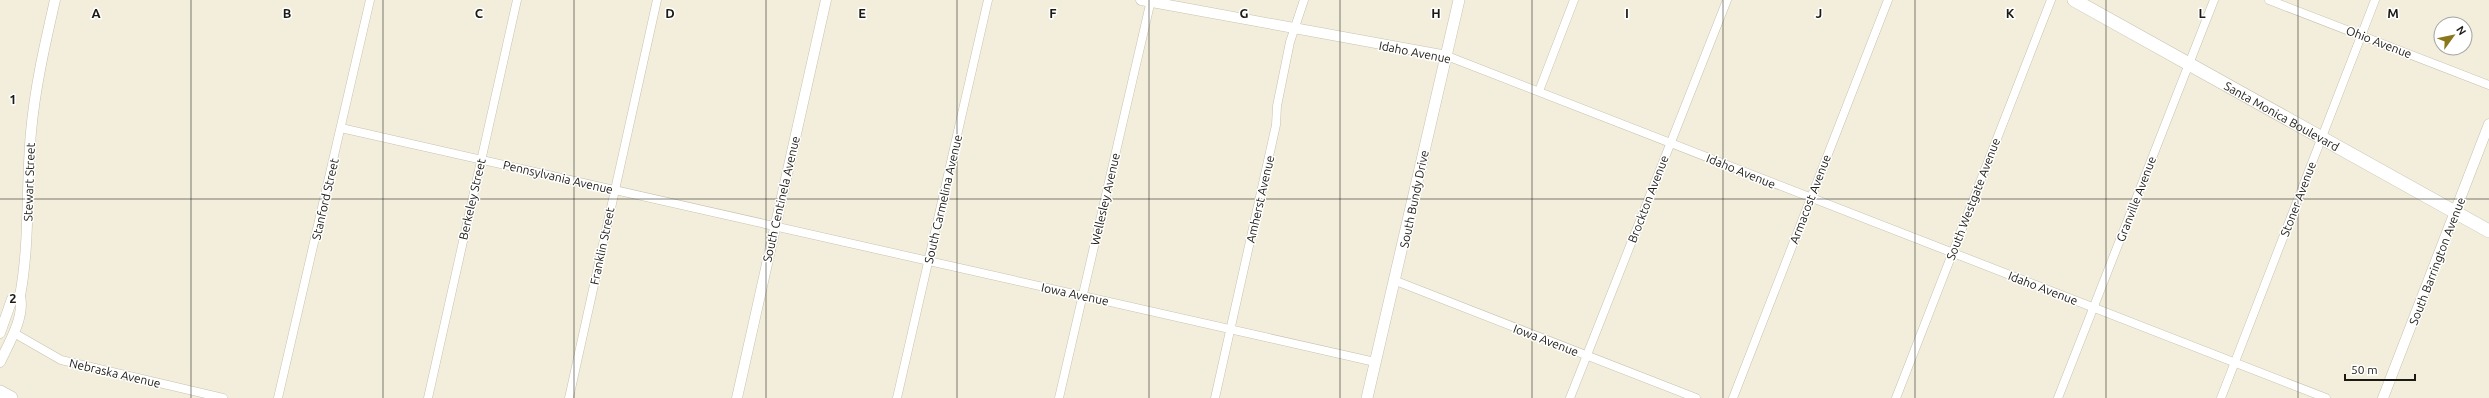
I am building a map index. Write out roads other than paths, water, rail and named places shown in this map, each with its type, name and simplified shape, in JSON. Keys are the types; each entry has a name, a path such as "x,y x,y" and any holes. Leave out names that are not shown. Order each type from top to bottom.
{"main road":[{"name":"South Bundy Drive","path":"1368,398 1375,362 1396,281 1459,0"},
{"name":"Santa Monica Boulevard","path":"2074,0 2489,231"},
{"path":"0,392 11,398"}],"street":[{"name":"Stewart Street","path":"0,362 14,333 22,304 20,296 27,238 34,105 55,0"},
{"name":"Stanford Street","path":"278,398 370,0"},
{"name":"Berkeley Street","path":"428,398 517,0"},
{"name":"Franklin Street","path":"569,398 613,190 657,0"},
{"name":"South Centinela Avenue","path":"737,398 826,0"},
{"name":"South Carmelina Avenue","path":"898,398 988,0"},
{"name":"Amherst Avenue","path":"1215,398 1276,125 1277,106 1290,42 1296,28 1304,0"},
{"path":"1539,91 1574,0"},
{"name":"Brockton Avenue","path":"1570,398 1727,0"},
{"name":"Armacost Avenue","path":"1733,398 1809,199 1888,0"},
{"name":"South Westgate Avenue","path":"1896,398 2052,0"},
{"name":"Granville Avenue","path":"2058,398 2214,0"},
{"name":"Ohio Avenue","path":"2268,0 2489,85"},
{"name":"Stoner Avenue","path":"2221,398 2375,0"},
{"name":"Idaho Avenue","path":"1147,1 1447,56 1671,142 1809,199 2326,398"},
{"name":"Wellesley Avenue","path":"1059,398 1147,1"},
{"name":"South Barrington Avenue","path":"2383,398 2489,124"},
{"name":"Pennsylvania Avenue","path":"341,128 775,226"},
{"name":"Iowa Avenue","path":"775,226 1375,362"},
{"name":"Iowa Avenue","path":"1396,281 1696,398"},
{"path":"0,333 12,299 20,296"},
{"name":"Nebraska Avenue","path":"14,333 61,360 223,398"}]}
